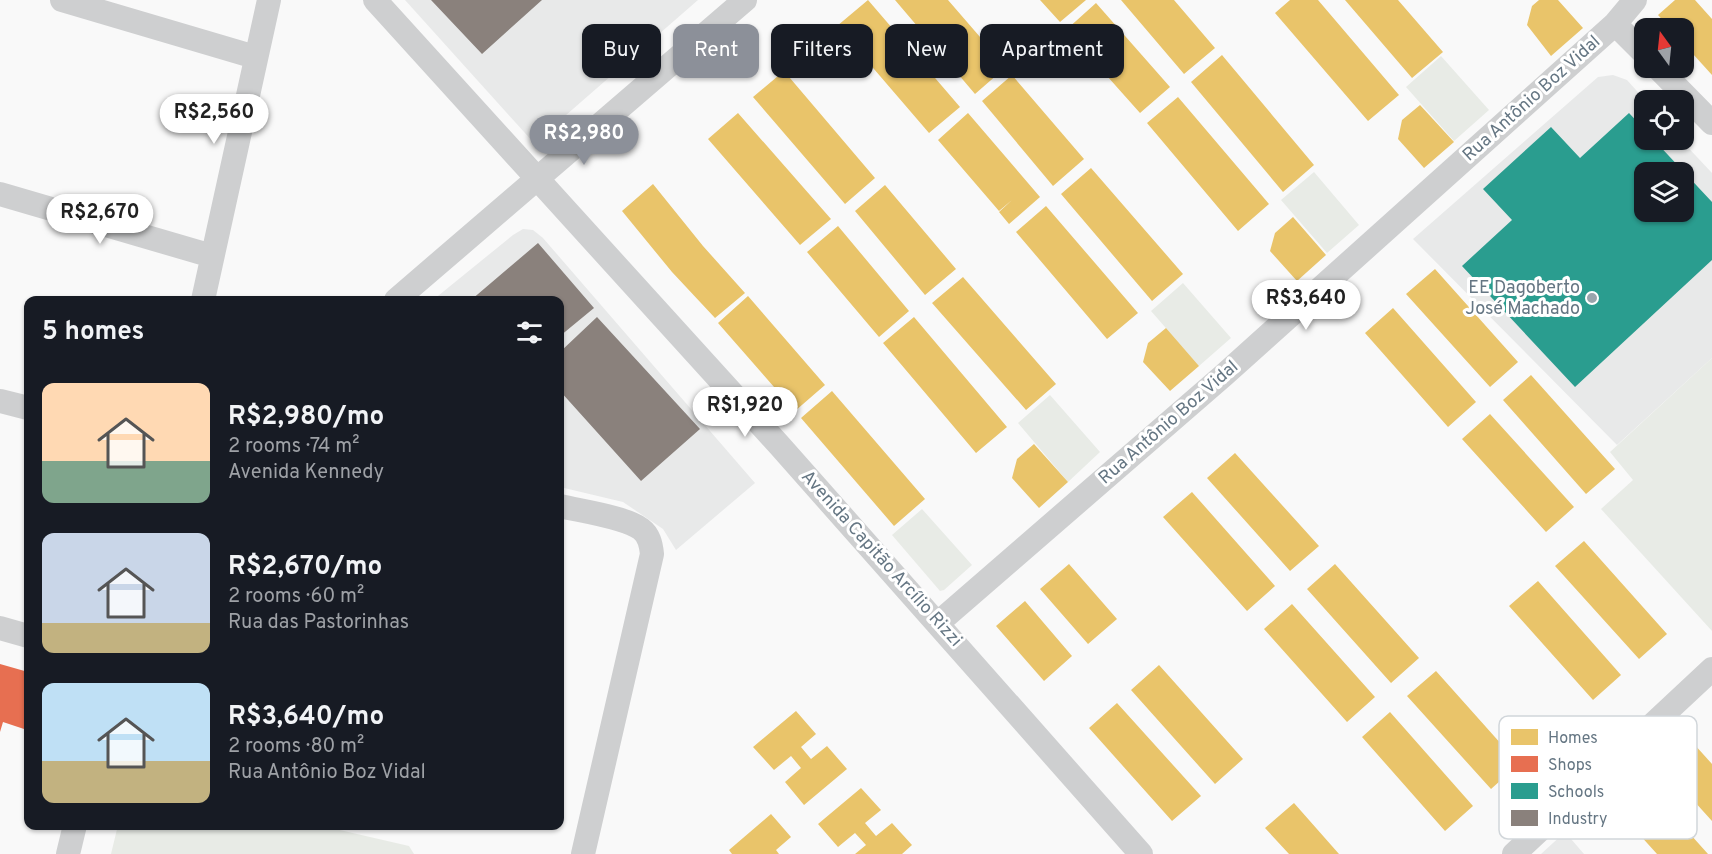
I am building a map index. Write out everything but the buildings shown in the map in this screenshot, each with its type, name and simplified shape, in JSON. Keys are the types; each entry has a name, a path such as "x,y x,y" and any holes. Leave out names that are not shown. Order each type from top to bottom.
{"street":[{"path":"63,0 255,57"},
{"path":"203,296 269,0"},
{"name":"Avenida Capitão Arcílio Rizzi","path":"375,0 939,623 1141,854"},
{"path":"401,296 745,0"},
{"name":"Rua Antônio Boz Vidal","path":"939,623 1248,354 1615,24 1635,0"},
{"path":"1615,24 1634,43"},
{"path":"1668,78 1712,123"},
{"path":"0,195 212,256"},
{"path":"0,401 24,407"},
{"path":"564,507 621,521 641,529 650,541 652,554 583,854"},
{"path":"0,627 24,635"},
{"path":"1662,716 1712,669"},
{"path":"68,854 74,830"},
{"path":"1514,854 1530,839"}],"shaded area":[{"path":"405,0 698,0 661,32 661,24 582,24 582,78 609,78 534,143"},
{"path":"1441,56 1489,110 1454,141 1406,87"},
{"name":"EE Dagoberto José Machado","path":"1613,75 1627,80 1636,90 1634,90 1634,150 1690,150 1712,173 1712,358 1617,445 1413,239 1598,77"},
{"path":"1314,172 1359,225 1327,253 1281,200"},
{"path":"523,229 533,230 543,238 755,483 676,550 663,529 623,502 564,488 564,296 438,296"},
{"path":"1183,283 1231,338 1199,366 1151,311"},
{"path":"1712,358 1712,631 1601,509 1633,480 1610,452"},
{"path":"1050,395 1100,452 1068,482 1018,423"},
{"path":"922,509 972,565 940,591 892,535"},
{"path":"117,830 340,830 409,846 414,854 111,854"},
{"path":"1557,839 1571,839 1584,854 1541,854"}],"place":[{"name":"EE Dagoberto José Machado","path":"1592,298"}]}
